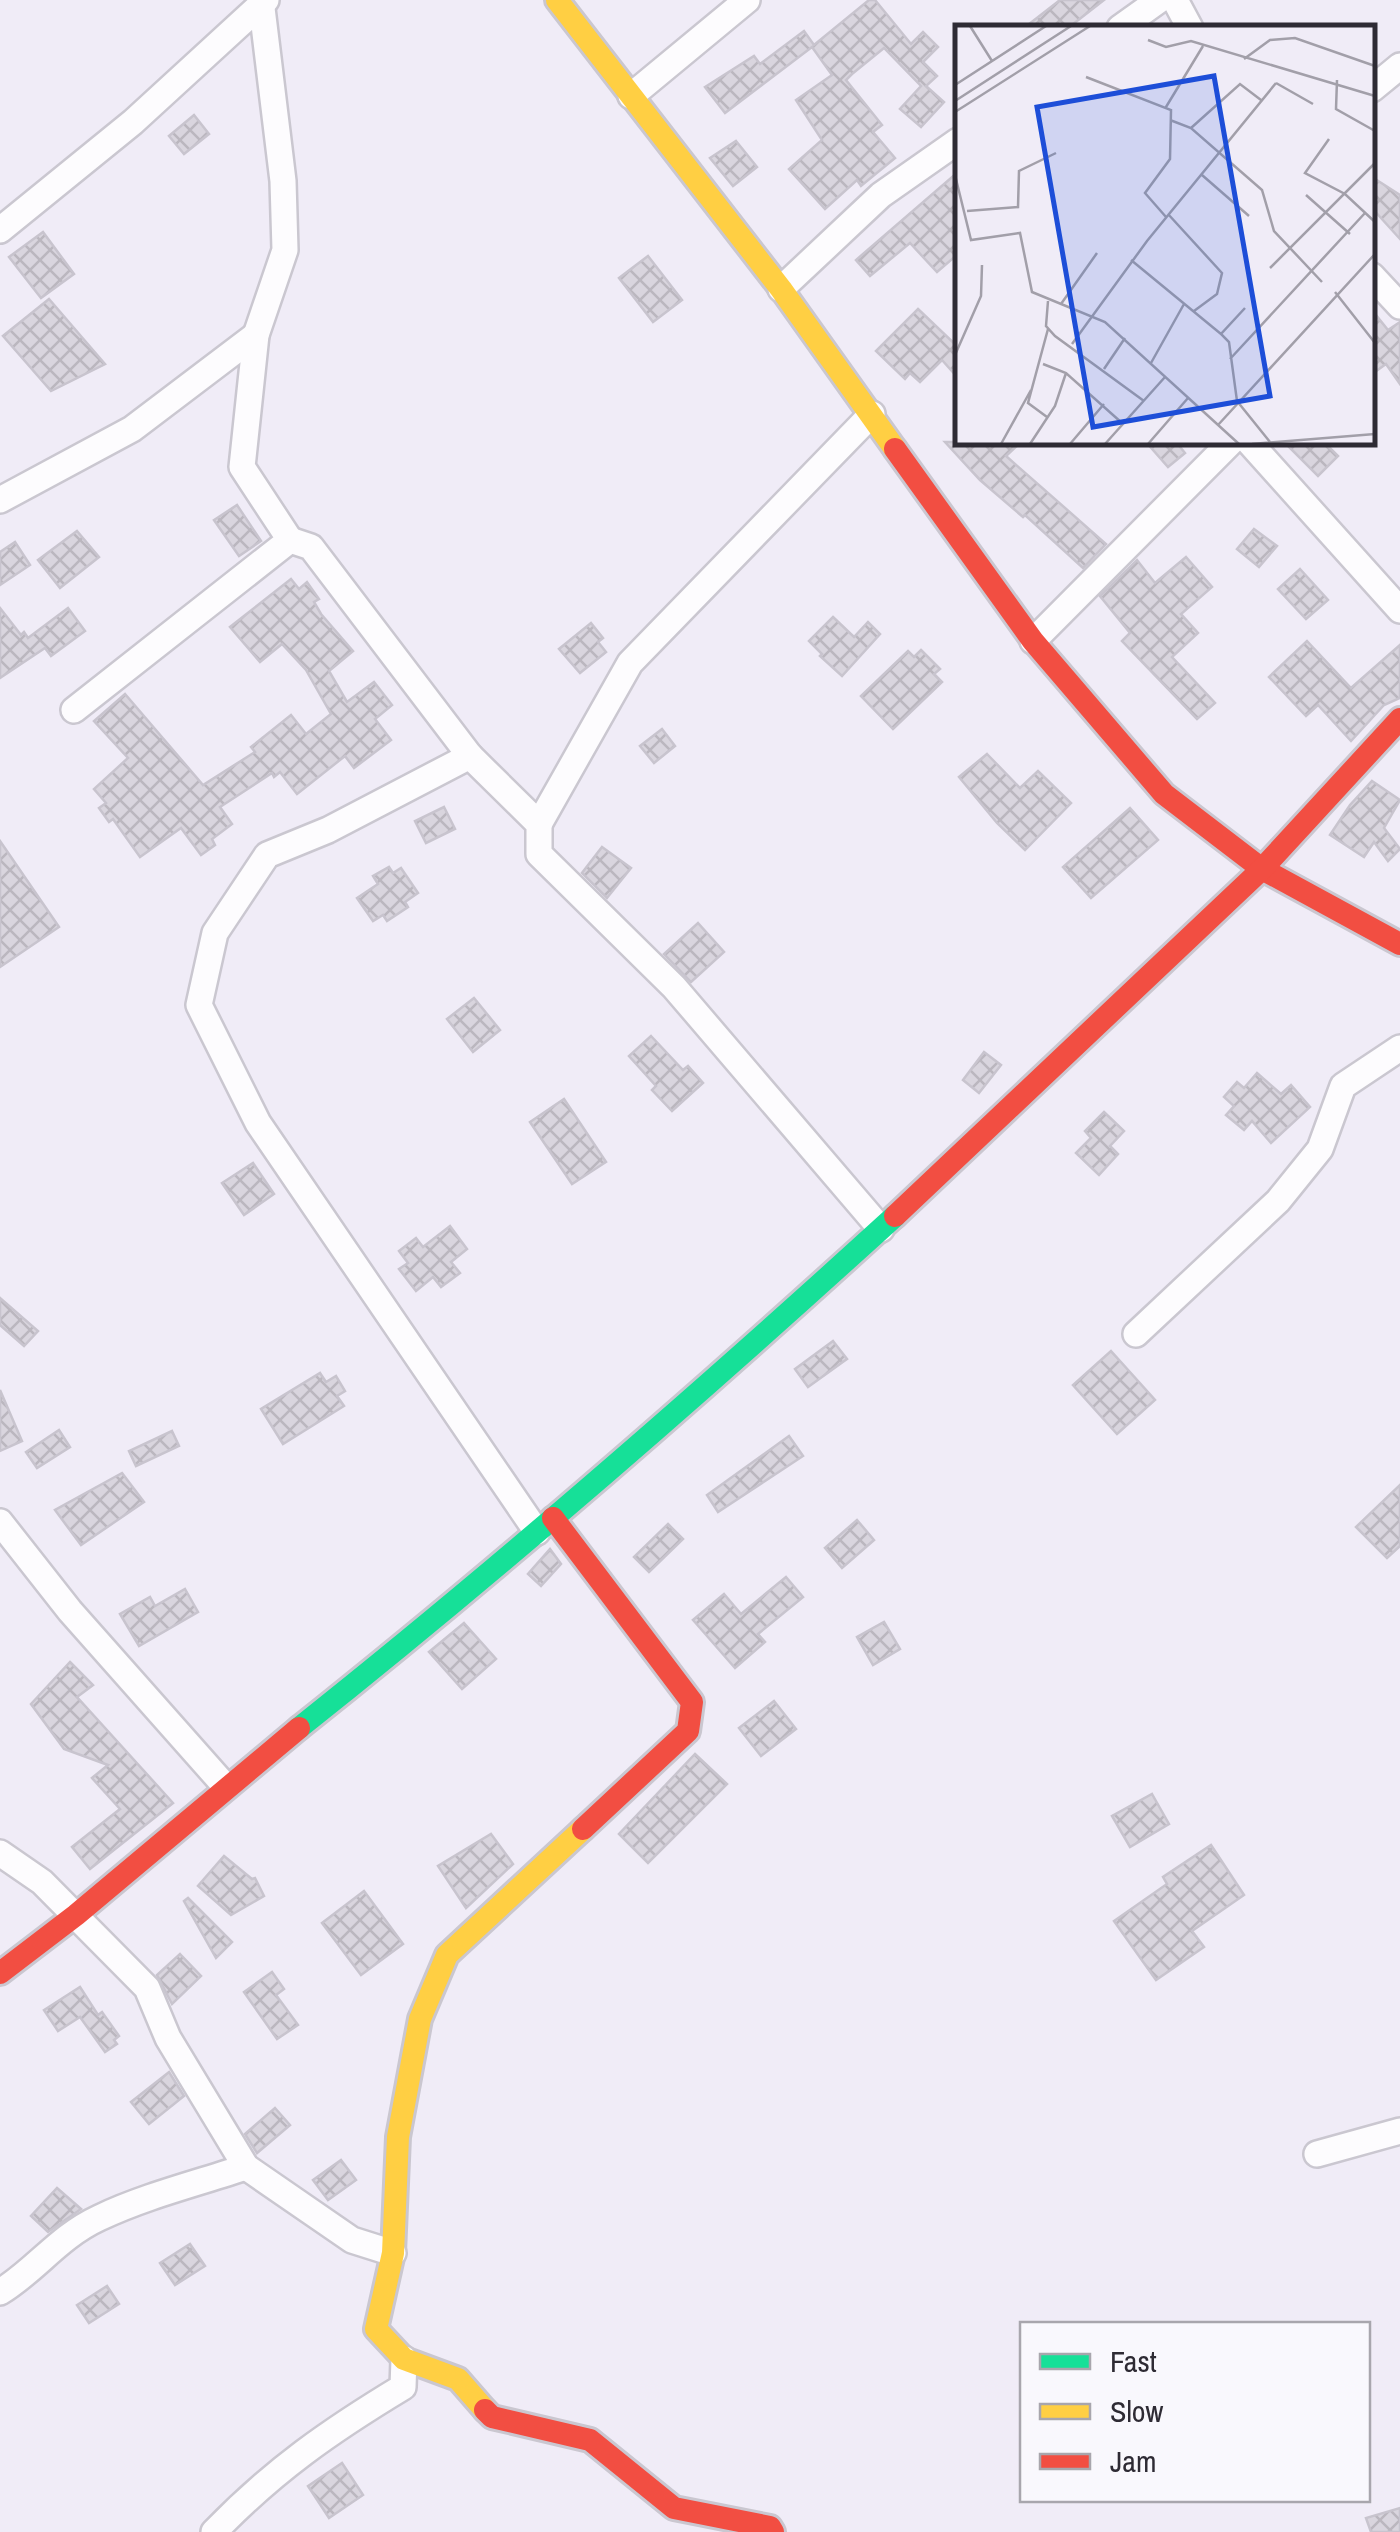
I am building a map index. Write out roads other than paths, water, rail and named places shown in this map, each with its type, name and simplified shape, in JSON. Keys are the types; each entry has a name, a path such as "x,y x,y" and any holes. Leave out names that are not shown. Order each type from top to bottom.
{"street":[{"path":"556,0 781,290 1033,641 1164,794 1262,869 1400,944"},
{"path":"631,96 747,0"},
{"path":"1124,25 1159,0"},
{"path":"1175,0 1188,25"},
{"path":"0,230 133,122 264,1"},
{"path":"264,1 272,110 283,181 285,250 256,334 242,467 290,540 311,547 470,756 539,824"},
{"path":"1375,87 1400,66"},
{"path":"781,290 881,195 955,143"},
{"path":"1375,279 1400,306"},
{"path":"0,500 132,429 256,334"},
{"path":"872,414 630,663 539,824 539,854 674,987 880,1229"},
{"path":"1033,641 1229,445"},
{"path":"1252,445 1400,610"},
{"path":"74,710 290,540"},
{"path":"0,1972 76,1915 226,1786 436,1618 738,1359 1009,1111 1262,869 1400,720"},
{"path":"470,756 328,830 267,855 215,933 199,1005 258,1123 545,1525 692,1702 688,1731 446,1955 420,2019 398,2137 393,2253 376,2330 404,2360 458,2379 492,2417 590,2440 674,2508 774,2532"},
{"path":"1136,1334 1278,1201 1320,1148 1343,1086 1400,1048"},
{"path":"0,1522 70,1611 226,1786"},
{"path":"0,1853 42,1882 147,1988 168,2038 246,2166 352,2240 393,2253"},
{"path":"1317,2154 1400,2131"},
{"path":"0,2292 15,2283 49,2249 98,2218 246,2166"},
{"path":"214,2532 277,2470 330,2431 403,2387 404,2360"}]}
